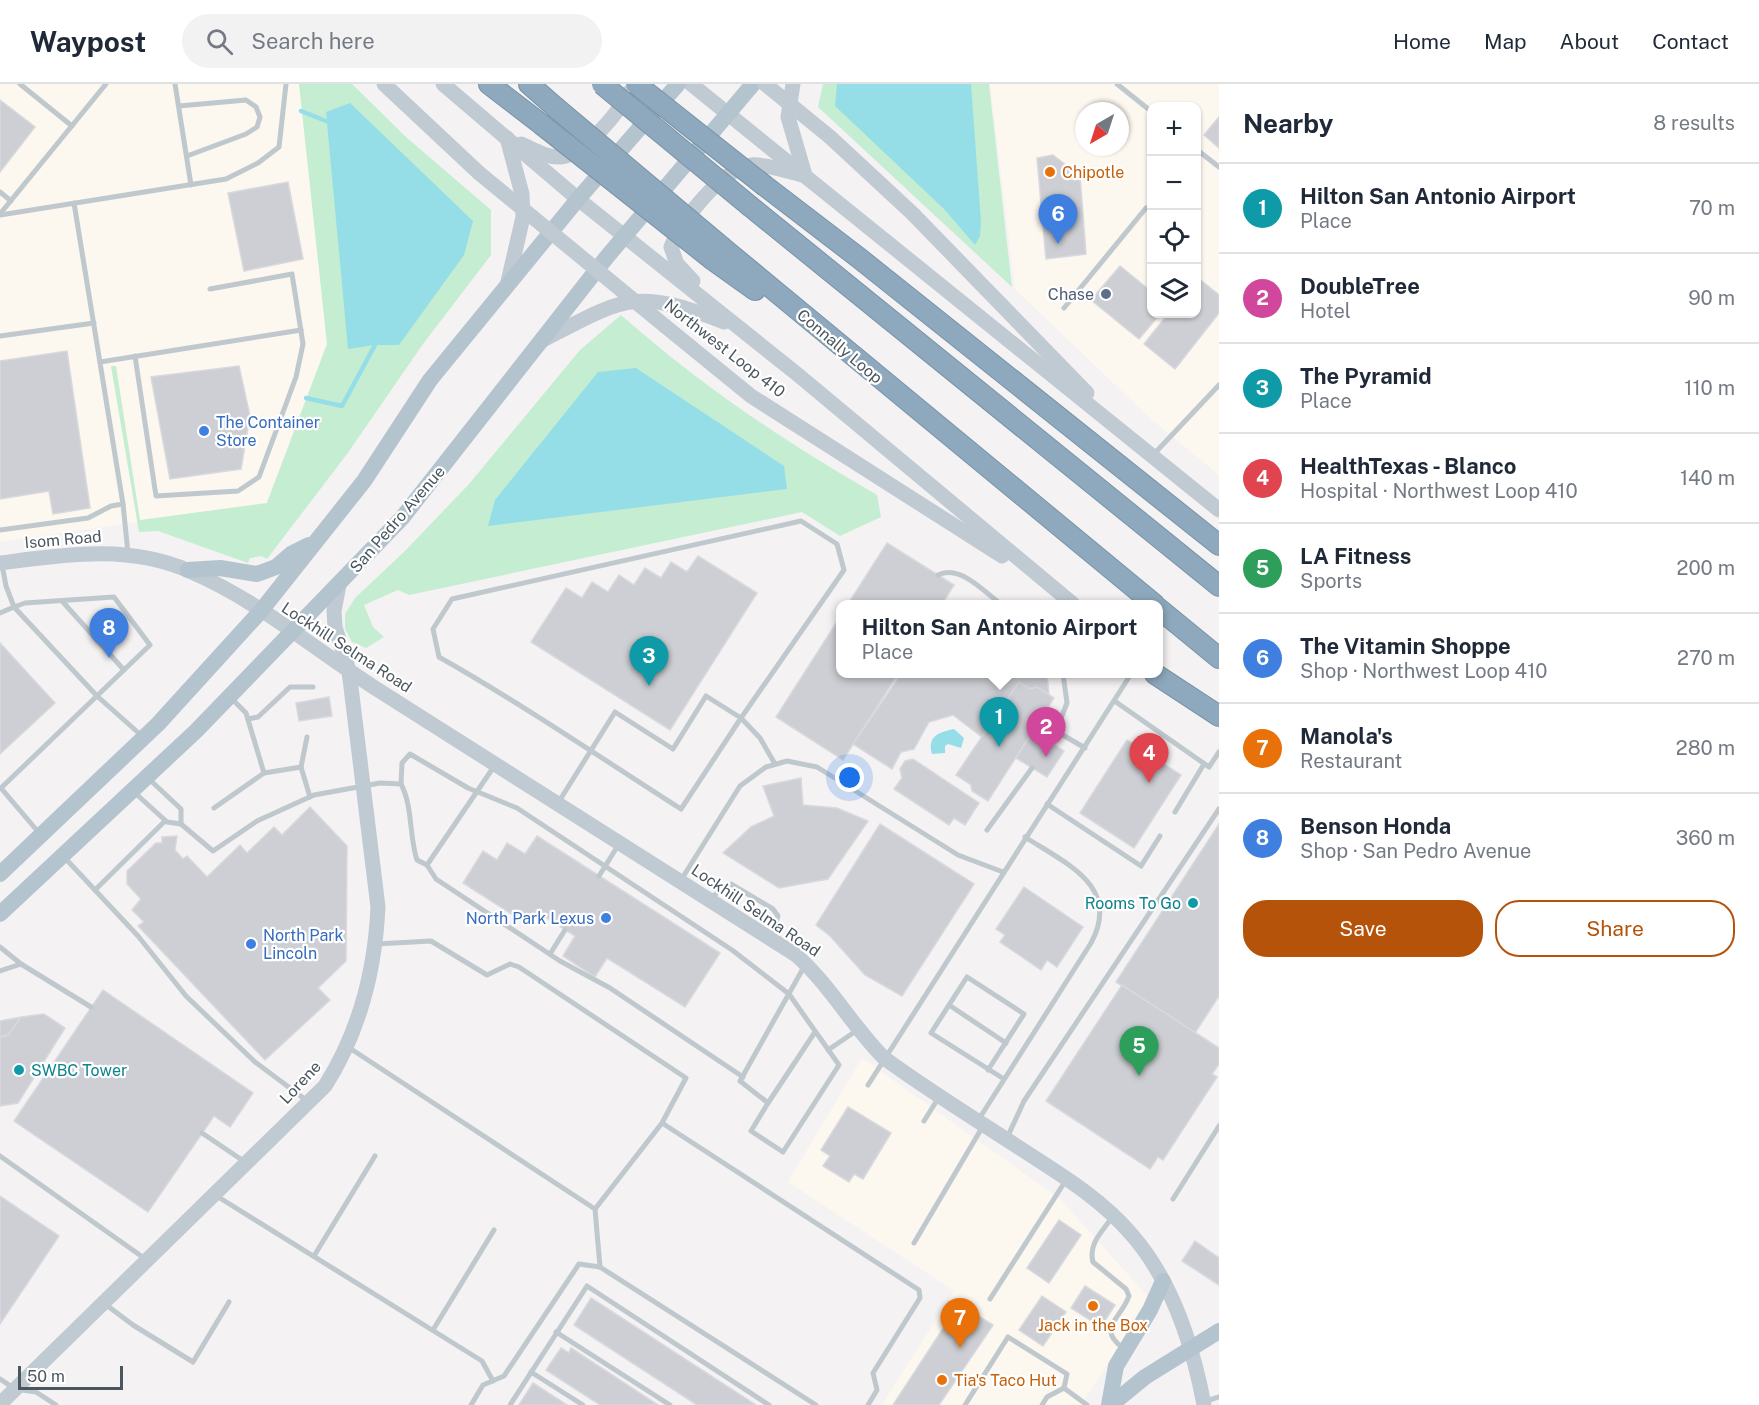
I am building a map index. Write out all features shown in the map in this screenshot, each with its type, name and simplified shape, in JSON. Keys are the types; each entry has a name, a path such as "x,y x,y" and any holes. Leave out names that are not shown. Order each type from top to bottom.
{"highway":[{"path":"489,84 718,254 932,422 1149,600"},
{"path":"529,84 718,254"},
{"path":"602,84 1219,586"},
{"path":"636,84 859,258 1219,545"},
{"path":"1163,612 1219,658"},
{"path":"1161,678 1219,716"}],"main road":[{"name":"Northwest Loop 410","path":"384,84 479,172 751,396 978,539 1066,600"},
{"name":"Northwest Loop 410","path":"443,84 578,199 797,374 1067,600"},
{"path":"507,138 551,157 563,157 590,142 626,98 632,84"},
{"path":"0,874 144,738 260,612 364,481 430,380 578,199 678,84"},
{"path":"691,84 1219,510"},
{"path":"727,114 740,84"},
{"name":"San Pedro Avenue","path":"0,915 148,777 293,634 402,518 624,236 753,84"},
{"path":"765,84 830,137 912,213 1133,440"},
{"path":"794,84 788,117 805,176"},
{"path":"507,138 522,194 523,217 507,286"},
{"path":"738,328 676,264 670,247 679,226 728,174 753,164 805,176"},
{"path":"543,340 625,301 655,300 680,304 738,328"},
{"path":"188,570 220,568 257,574 276,567 291,554 316,542"},
{"name":"Isom Road","path":"1,563 88,552 128,554 188,570 260,612"},
{"name":"Lorene","path":"0,1404 148,1261 307,1101 325,1086 348,1047 363,1004 376,944 376,873 362,786 349,671 335,627 334,611 339,585"},
{"name":"Lockhill Selma Road","path":"260,612 709,899 805,963 824,982 858,1029 884,1058 1067,1179 1114,1216 1133,1235 1163,1281 1177,1312 1189,1348 1203,1403"},
{"path":"1160,678 1219,724"},
{"path":"1110,1405 1116,1366 1124,1349 1150,1310 1163,1281"},
{"path":"1110,1405 1145,1377 1219,1331"}],"lane":[{"path":"20,84 72,126"},
{"path":"0,215 106,84"},
{"path":"175,84 191,184"},
{"path":"0,215 226,179 258,163 279,147 286,84"},
{"path":"1117,84 1147,108"},
{"path":"179,106 246,100 255,107 260,117 257,127 246,134 187,156"},
{"path":"1201,151 1219,167"},
{"path":"0,192 11,201"},
{"path":"74,203 123,504 128,554"},
{"path":"1064,308 1146,208"},
{"path":"135,356 156,496 238,491 259,477 296,377 303,344 292,274 210,289"},
{"path":"0,336 94,323"},
{"path":"100,362 301,330"},
{"path":"1152,456 1219,385"},
{"path":"0,530 88,518 111,506 123,504"},
{"path":"801,521 837,544 844,570 741,718 681,809 438,657 433,629 452,599 801,521"},
{"path":"1,563 14,607 97,696 144,738"},
{"path":"938,575 946,571 956,572 995,600"},
{"path":"0,613 25,603 114,597 150,645 0,789 41,836"},
{"path":"62,600 124,670"},
{"path":"1049,741 1056,731 1067,704 1064,678"},
{"path":"868,1085 1025,837 1116,702 1129,678"},
{"path":"248,719 258,717 291,687 313,687"},
{"path":"230,696 246,713 264,773"},
{"path":"557,803 615,712 673,749 706,696 741,718 760,738 775,765"},
{"path":"1116,702 1209,767 1219,752"},
{"path":"1056,731 1085,748"},
{"path":"307,737 301,767 310,797"},
{"path":"743,1077 610,988 550,954 436,879 426,865 417,860 412,846 406,794 401,784 402,763 410,753 477,792 518,808 732,950 789,994 839,1065 783,1152 751,1131 815,1032"},
{"path":"680,881 740,786 766,767 787,761 817,767 958,855 1003,872"},
{"path":"426,865 496,764"},
{"path":"1175,812 1204,764"},
{"path":"214,808 264,773 301,767"},
{"path":"987,830 1032,768"},
{"path":"148,777 181,809 181,824"},
{"path":"133,790 165,821 181,824 213,851 257,821 310,797 362,786 393,782 401,784"},
{"path":"1047,804 1141,867 1160,836"},
{"path":"1007,1139 1024,1101 1219,809"},
{"path":"95,890 165,821"},
{"path":"914,1243 1004,1079 1091,943 1101,918 1101,908 1092,885 1082,874 1025,837"},
{"path":"599,876 620,843"},
{"path":"63,856 138,936 186,996 255,1062 307,1101"},
{"path":"709,899 731,884 773,909 778,916 770,939"},
{"path":"550,954 565,930"},
{"path":"376,944 431,941 487,975 510,964 519,967 686,1078 662,1123 595,1209 600,1268"},
{"path":"0,947 21,964 91,1007"},
{"path":"768,1102 740,1081 805,963"},
{"path":"0,971 21,964"},
{"path":"988,1070 1024,1014 967,977 931,1033 988,1070 1004,1079"},
{"path":"949,1005 1006,1043"},
{"path":"828,1050 858,1029"},
{"path":"348,1047 595,1209"},
{"path":"924,1121 940,1096"},
{"path":"662,1123 919,1290 920,1298 873,1373 877,1390 868,1405"},
{"path":"1173,1199 1219,1126"},
{"path":"202,1133 247,1163"},
{"path":"0,1156 148,1261"},
{"path":"314,1256 375,1156"},
{"path":"990,1299 1067,1179"},
{"path":"214,1195 482,1361 493,1381"},
{"path":"1114,1216 1091,1247 1091,1256 1093,1262 1126,1289 1129,1296 1111,1325 1109,1334 1113,1341 1124,1349"},
{"path":"433,1330 494,1230"},
{"path":"471,1405 483,1385 504,1376 579,1264 600,1268 816,1405"},
{"path":"510,1405 588,1286 769,1405"},
{"path":"105,1303 133,1325 193,1362 229,1302"},
{"path":"556,1332 670,1405"},
{"path":"968,1404 1008,1336 1067,1374 1065,1388"},
{"path":"531,1371 583,1405"},
{"path":"0,1379 15,1389 36,1392 56,1405"},
{"path":"1041,1405 1047,1397 1065,1388"},
{"path":"1065,1388 1087,1405"},
{"path":"1203,1403 1219,1397"}],"shaded area":[{"path":"0,84 300,84 327,344 266,503 0,542"},
{"path":"990,84 1219,84 1219,475 1151,419 1015,289"},
{"path":"862,1058 1060,1199 1151,1300 1081,1405 882,1405 954,1291 788,1182"}],"green space":[{"path":"299,84 352,84 406,137 491,210 491,255 423,344 347,454 267,559 261,556 250,558 248,563 158,531 139,532 111,366 116,366 140,520 267,503 327,344"},
{"path":"823,84 989,84 1012,287 818,107"},
{"path":"621,315 682,366 744,411 808,454 877,495 881,517 840,536 802,512 409,595 398,590 364,605 373,627 384,637 366,648 352,642 345,629 345,614 355,598 405,551 469,484 580,350"}],"water":[{"path":"837,84 971,84 981,222 980,236 975,245 944,209 835,106"},
{"path":"350,103 473,221 464,255 399,345 375,345 348,349 326,112"},
{"path":"636,368 784,466 787,489 488,526 495,500 598,372"},
{"path":"954,729 964,738 961,748 948,744 945,746 945,753 932,754 933,739"}],"building":[{"path":"0,100 35,127 0,172"},
{"path":"1219,117 1219,148 1204,135"},
{"path":"1053,155 1080,176 1086,254 1046,259 1037,158"},
{"path":"288,182 303,259 244,271 228,193"},
{"path":"1120,266 1147,288 1147,318 1157,318 1139,339 1091,300"},
{"path":"1201,280 1219,295 1219,313 1175,369 1144,344 1165,318 1201,318"},
{"path":"67,351 90,508 53,514 49,491 0,499 0,361"},
{"name":"The Container Store","path":"239,366 250,416 241,469 170,479 151,377"},
{"path":"887,543 954,585 945,600 851,600"},
{"path":"698,556 757,593 670,730 531,642 566,588 582,598 592,582 608,592 619,575 634,585 645,568 661,578 671,562 687,572"},
{"path":"836,623 836,678 895,678 843,760 776,717"},
{"path":"0,643 55,703 0,754"},
{"path":"898,678 1047,678 1049,695 1037,687 1029,689 1019,682 982,737 953,715 929,722 914,749 901,752 892,769 853,744"},
{"path":"1019,682 1029,689 1037,687 1054,698 988,801 972,791 971,785 956,775"},
{"path":"329,697 332,716 299,721 296,703"},
{"path":"1033,731 1064,751 1047,777 1016,758"},
{"path":"1127,740 1181,775 1134,848 1080,813"},
{"path":"913,759 979,803 965,825 954,818 949,825 894,789 902,778 900,769 905,761"},
{"path":"801,778 803,805 837,808 868,821 828,879 779,888 723,853 751,827 774,816 763,786"},
{"name":"North Park Lincoln","path":"310,807 347,846 346,961 318,988 330,1000 265,1060 138,926 144,922 132,910 141,899 127,884 127,871 156,843 162,843 162,837 177,836 175,850 183,859 187,856 207,877 240,845 247,853 274,827 282,835"},
{"path":"880,824 974,884 902,996 865,975 830,936 816,925"},
{"name":"Rooms To Go","path":"1219,824 1219,996 1195,1033 1116,982"},
{"name":"North Park Lexus","path":"537,836 720,953 685,1007 607,958 595,977 563,956 575,936 536,911 527,924 463,883 483,851 497,860 507,843 525,854"},
{"path":"1024,887 1083,927 1057,967 1047,960 1041,970 1000,942 1005,935 996,929"},
{"path":"1122,985 1219,1048 1219,1064 1212,1074 1217,1077 1163,1160 1158,1157 1150,1169 1046,1101"},
{"path":"103,990 253,1093 230,1127 214,1116 148,1212 14,1121"},
{"name":"SWBC Tower","path":"44,1014 65,1028 18,1103 0,1106 0,1037 8,1035 21,1017"},
{"path":"21,1017 8,1035 0,1037 0,1021"},
{"path":"848,1107 891,1133 863,1179 854,1174 849,1182 823,1166 830,1156 821,1150"},
{"path":"0,1196 59,1236 0,1324"},
{"path":"1059,1220 1081,1235 1049,1283 1027,1268"},
{"path":"1195,1241 1219,1258 1219,1285 1182,1261"},
{"name":"Jack in the Box","path":"1085,1286 1115,1305 1101,1327 1071,1308"},
{"path":"1042,1296 1066,1312 1043,1346 1019,1330"},
{"path":"591,1298 756,1405 697,1405 574,1325"},
{"path":"959,1304 993,1325 939,1405 893,1405"},
{"path":"561,1348 569,1353 571,1348 658,1405 600,1405 546,1370"},
{"path":"533,1383 567,1405 519,1405"}],"waterway":[{"path":"301,111 326,121"},
{"path":"306,398 342,406 375,345"}],"place":[{"name":"Chipotle","path":"1050,172"},
{"name":"The Vitamin Shoppe","path":"1058,244"},
{"name":"Chase","path":"1106,294"},
{"name":"The Container Store","path":"204,431"},
{"name":"Benson Honda","path":"109,658"},
{"name":"The Pyramid","path":"649,686"},
{"name":"Hilton San Antonio Airport","path":"999,747"},
{"name":"DoubleTree","path":"1046,757"},
{"name":"HealthTexas - Blanco","path":"1149,783"},
{"name":"Rooms To Go","path":"1193,903"},
{"name":"North Park Lexus","path":"606,918"},
{"name":"North Park Lincoln","path":"251,944"},
{"name":"SWBC Tower","path":"19,1070"},
{"name":"LA Fitness","path":"1139,1076"},
{"name":"Jack in the Box","path":"1093,1306"},
{"name":"Manola's","path":"960,1348"},
{"name":"Tia's Taco Hut","path":"942,1380"}]}
